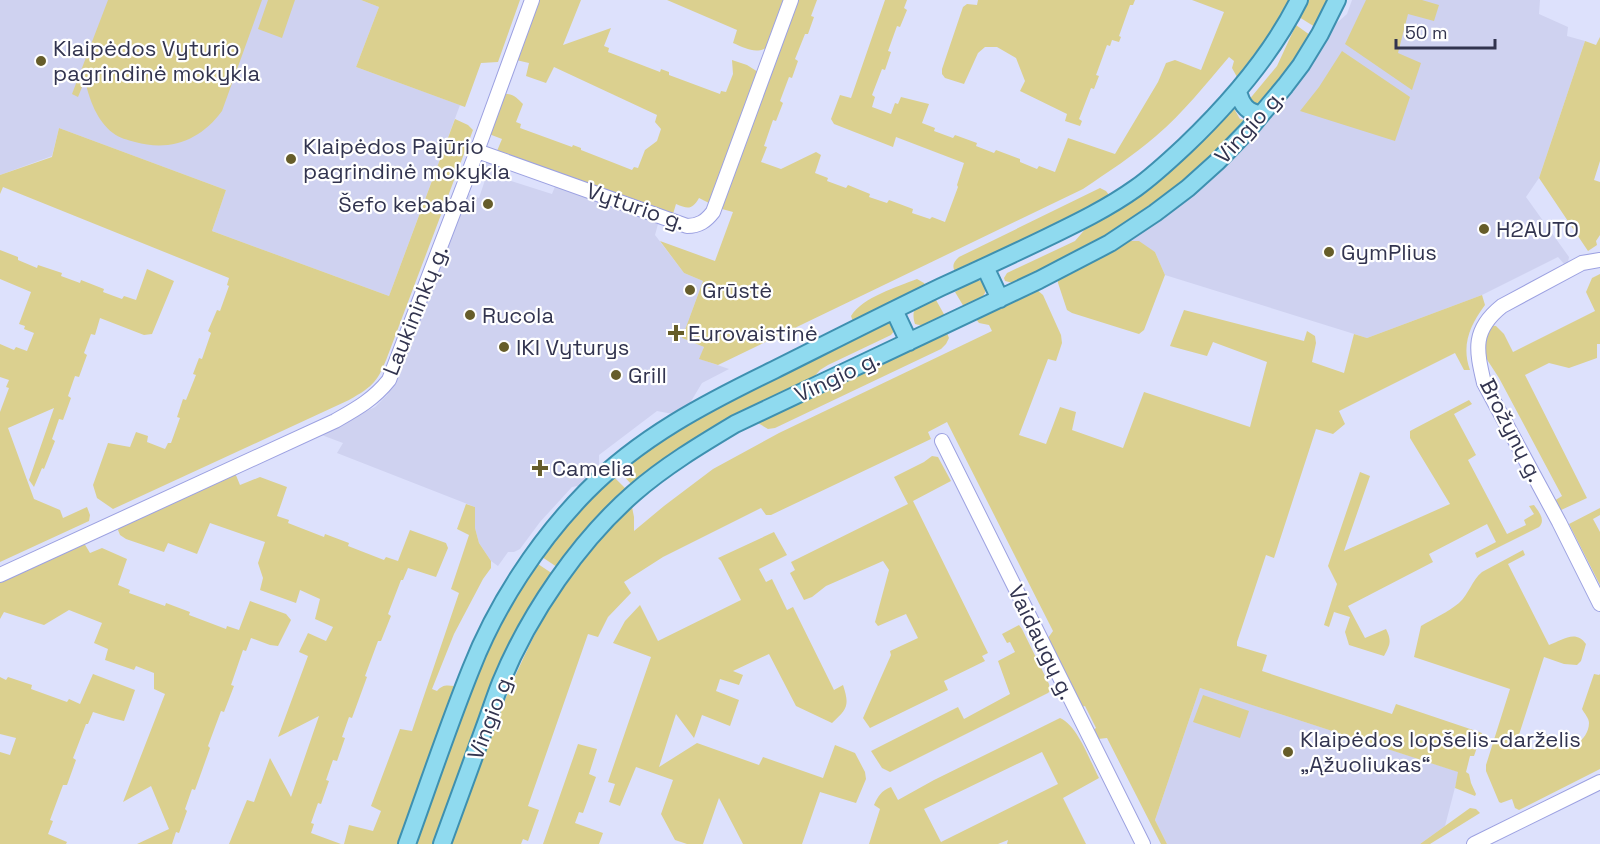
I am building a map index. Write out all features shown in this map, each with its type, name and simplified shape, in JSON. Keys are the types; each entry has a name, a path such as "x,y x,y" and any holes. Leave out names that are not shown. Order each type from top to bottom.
{"main road":[{"name":"Vingio g.","path":"407,844 471,667 503,604 534,555 567,513 609,469 677,420 723,395 1086,218 1135,189 1166,165 1238,91 1273,45 1299,0"},
{"name":"Vingio g.","path":"442,844 501,681 516,651 550,592 592,535 634,493 696,447 735,424 1000,299 1110,243 1155,213 1218,161 1286,86 1320,34 1338,0"},
{"path":"1238,91 1243,104 1249,110 1261,114"},
{"path":"984,267 1000,299"},
{"path":"894,310 909,342"}],"street":[{"name":"Laukininkų g.","path":"0,575 335,421 366,403 379,392 389,380 532,0"},
{"name":"Vyturio g.","path":"477,151 687,226 703,223 713,212 791,0"},
{"name":"Brožynų g.","path":"1600,260 1582,263 1502,306 1492,314 1482,328 1478,341 1484,383 1559,522 1600,604"},
{"name":"Vaidaugų g.","path":"942,441 1143,844"},
{"path":"1474,844 1600,782"}],"shaded area":[{"name":"Klaipėdos Pajūrio pagrindinė mokykla","path":"0,0 361,0 379,7 356,67 460,105 389,296 212,231 226,190 59,128 52,156 0,175"},
{"path":"108,0 262,0 222,111 214,121 194,136 184,141 160,145 148,145 124,139 107,128 98,116 91,102 85,80 78,97 72,94"},
{"path":"268,0 295,0 282,38 258,29"},
{"path":"361,0 520,0 498,62 481,63 465,107 356,67 379,7"},
{"path":"538,0 581,0 563,45 611,28 604,46 609,48 608,52 660,72 661,69 669,72 669,75 720,94 721,91 726,92 733,74 732,60 758,72 709,203 699,198 694,205 689,207 676,204 673,214 497,151 502,139 489,134 503,94 512,95 523,104 516,122 521,124 520,128 572,147 573,145 581,148 581,150 632,170 634,167 638,168 645,150 657,141 661,129 655,122 657,115 554,67 546,83 526,76 529,63 516,60"},
{"path":"667,0 784,0 766,48 750,50 733,43 737,30"},
{"path":"796,0 817,0 811,16 814,17 795,59 798,61 780,101 783,103 776,121 773,120 761,162 781,169 816,152 821,155 815,173 828,178 827,181 846,188 848,185 870,194 869,197 887,203 889,200 913,209 912,213 945,222 964,163 896,137 893,147 834,124 831,119 840,95 851,98 885,0 907,0 904,8 907,10 900,27 897,26 888,51 891,52 885,70 882,69 872,95 875,97 872,107 891,114 895,103 898,104 901,97 929,104 922,123 935,128 934,131 953,138 955,135 977,143 976,146 994,153 996,150 1020,159 1020,162 1037,169 1039,166 1055,172 1068,138 1115,154 1158,82 1166,63 1175,60 1201,70 1224,12 1192,0 1291,0 1276,25 1237,77 1232,68 1234,61 1229,57 1166,127 1129,157 1083,189 718,365 699,359 704,347 682,338 703,281 684,273 660,241 715,261 733,212 722,209"},
{"path":"978,0 1135,0 1133,5 1130,5 1119,42 1112,40 1110,46 1107,45 1096,75 1099,76 1094,89 1091,88 1079,119 1082,121 1080,126 1065,121 1067,114 1020,91 1025,81 1016,58 997,47 985,47 978,53 964,84 945,78 942,69 963,7 967,4 977,5"},
{"path":"1309,0 1330,0 1315,27 1299,17"},
{"path":"1352,0 1540,0 1539,14 1568,27 1567,36 1585,41 1539,178 1526,197 1569,257 1565,265 1558,257 1482,295 1367,338 1165,275 1155,252 1129,241 1209,180 1262,125 1330,29 1347,14"},
{"path":"1366,0 1422,0 1439,5 1434,21 1408,14 1398,53 1421,63 1412,90 1345,44"},
{"path":"1296,25 1310,35 1285,74 1258,107 1248,101 1277,66"},
{"path":"1600,37 1600,161 1594,180 1600,182 1600,235 1596,241 1597,245 1588,251 1539,178 1585,41 1596,45"},
{"path":"1342,51 1410,97 1395,141 1300,111 1319,87"},
{"path":"1233,107 1240,119 1248,121 1172,195 1093,244 1013,283 1005,281 1007,273 1075,241 1087,227"},
{"path":"455,119 473,130 388,355 374,382 349,400 113,509 97,498 93,485 108,443 130,447 136,432 148,436 147,442 165,449 168,443 171,443 180,418 177,417 183,399 186,400 196,375 193,374 199,358 202,359 211,333 208,331 217,310 220,311 229,286 227,285 229,278 3,187 0,194 0,175 52,157 59,128 226,190 212,231 389,296"},
{"path":"482,161 503,165 502,178 552,194 556,184 658,224 655,235 684,273 703,281 682,338 704,347 700,359 729,369 702,383 690,403 673,414 657,411 599,455 599,471 583,485 572,487 540,522 520,549 508,552 498,566 491,561 479,543 475,528 475,507 337,453 343,443 319,434 375,407 398,379 466,193 479,198 487,174 476,165"},
{"path":"1100,188 1109,195 1072,216 955,272 954,264 959,257"},
{"path":"1129,241 1139,241 1155,252 1165,275 1144,330 1139,334 1067,310 1058,283 1058,278"},
{"path":"0,250 37,268 38,265 62,273 61,276 80,283 81,280 122,299 124,296 136,300 147,269 174,281 152,334 144,335 100,318 95,335 91,334 84,353 87,355 79,377 75,376 68,396 71,398 63,420 59,419 52,439 55,441 34,487 29,480 54,408 8,428 34,499 60,510 63,518 87,507 90,515 89,521 0,562 0,412 9,388 6,387 9,380 0,377 0,344 14,350 16,347 27,351 34,333 19,324 31,292 0,279"},
{"path":"1600,274 1600,344 1597,344 1597,358 1569,368 1549,363 1525,375 1587,498 1559,511 1554,501 1562,496 1486,358 1484,343 1488,325 1496,326 1504,334 1513,352 1595,311 1586,292 1592,278"},
{"path":"917,279 926,286 853,322 851,316 864,303 881,293"},
{"path":"975,280 982,281 985,286 984,294 977,301 964,307 955,292"},
{"path":"1036,289 1043,295 1061,335 1062,343 1056,361 1048,359 1019,435 1046,444 1060,407 1076,412 1072,430 1123,448 1144,392 1250,427 1267,362 1213,342 1207,356 1170,346 1184,310 1304,341 1307,331 1315,336 1312,362 1344,373 1354,334 1367,338 1482,295 1485,305 1468,336 1466,352 1470,370 1464,370 1455,353 1339,411 1345,424 1333,434 1316,429 1274,558 1266,555 1237,642 1237,646 1267,655 1262,671 1392,714 1396,704 1482,733 1474,756 1470,756 1466,772 1469,774 1475,796 1455,788 1458,772 1200,688 1155,820 1167,844 1161,844 1107,738 1098,739 1093,730 1096,728 1085,706 1082,707 1048,638 1053,631 947,422 928,432 931,439 771,515 766,515 761,508 663,557 624,582 631,593 608,617 598,637 588,634 528,806 539,810 528,841 523,839 521,844 451,844 498,717 540,625 573,571 632,507 634,531 713,469 779,433 992,331 989,325 979,323 976,319"},
{"path":"936,300 945,316 926,324 915,324 915,309"},
{"path":"885,323 891,323 893,326 894,331 891,335 828,365 812,379 713,428 632,485 620,472 645,451 714,406"},
{"path":"947,333 949,338 941,349 775,428 768,429 758,423"},
{"path":"1469,400 1472,404 1454,414 1476,455 1468,460 1507,534 1526,525 1524,520 1534,514 1529,506 1534,505 1542,522 1539,527 1477,558 1475,553 1496,542 1487,524 1429,554 1433,562 1348,606 1365,638 1386,629 1390,643 1384,656 1349,645 1345,632 1350,617 1334,612 1329,627 1324,625 1337,584 1328,566 1360,472 1370,476 1344,551 1450,504 1410,438 1410,431"},
{"path":"932,456 938,457 951,481 913,501 988,653 982,656 985,661 944,681 948,690 870,728 863,718 891,655 890,651 918,638 906,614 878,626 875,622 889,570 883,561 826,586 804,600 790,573 795,570 791,562 908,504 894,477"},
{"path":"235,473 240,485 260,477 287,487 277,516 289,520 288,523 324,537 325,534 349,543 348,546 384,560 386,557 398,561 410,530 446,543 448,548 436,577 408,568 401,580 388,614 391,616 381,641 378,641 352,718 349,717 337,761 333,760 321,804 318,803 311,823 314,824 311,833 341,844 229,844 247,800 254,802 270,758 291,797 319,716 278,737 308,656 299,652 308,633 326,641 333,627 315,619 320,599 300,590 296,603 260,590 263,578 258,563 265,542 210,523 197,554 168,543 164,552 126,539 120,535 118,530 121,526"},
{"path":"614,477 627,490 589,526 557,567 542,557 576,515"},
{"path":"466,504 475,507 475,528 479,543 491,561 491,568 454,634 432,689 437,691 444,686 454,686 397,844 344,844 349,825 373,831 381,811 371,806 400,729 412,731 459,593 451,589 469,535 457,529"},
{"path":"1600,508 1600,515 1593,519 1600,532 1600,585 1569,524"},
{"path":"774,532 787,555 759,569 766,582 772,579 787,610 793,607 834,690 843,685 846,707 832,723 796,706 769,654 733,671 743,675 739,685 720,679 716,691 739,700 730,726 702,715 694,738 676,714 659,767 697,743 759,765 763,757 823,778 835,745 855,753 865,772 866,779 856,803 820,792 802,844 743,844 719,798 703,844 687,844 675,840 661,814 673,780 636,767 620,806 609,802 615,784 608,782 651,657 613,643 625,621 640,605 658,641 741,600 718,558"},
{"path":"84,543 90,553 102,548 127,559 118,585 130,590 129,593 165,606 166,603 190,612 189,615 226,629 227,626 239,630 250,601 286,614 291,620 278,646 251,638 246,651 243,650 231,685 234,686 224,712 221,711 195,790 192,789 179,833 176,832 172,844 137,844 169,829 151,786 123,802 165,694 154,689 154,673 136,666 134,670 105,660 108,649 94,643 102,623 69,610 44,625 4,612 0,619 0,581"},
{"path":"1523,550 1525,555 1508,564 1549,645 1573,636 1586,644 1581,661 1577,665 1564,664 1544,657 1516,744 1535,750 1541,733 1576,744 1579,742 1589,726 1582,709 1594,674 1600,674 1600,769 1519,810 1515,808 1512,799 1499,802 1486,771 1510,689 1414,657 1421,626 1459,603 1482,572"},
{"path":"538,564 553,574 435,844 414,844 476,675 496,631"},
{"path":"1019,625 1049,684 1050,691 890,772 882,768 871,751 958,707 964,719 1010,694 998,661 1015,652 1010,642 1007,643 1002,634"},
{"path":"93,674 135,690 124,721 93,712 86,724 73,758 76,760 67,785 63,785 50,820 53,821 48,834 67,842 66,844 0,844 0,752 10,755 16,738 0,734 0,677 6,680 8,677 32,685 31,689 67,702 69,699 80,704"},
{"name":"Klaipėdos lopšelis-darželis „Ąžuoliukas“","path":"1200,688 1459,772 1445,826 1420,844 1167,844 1155,820"},
{"path":"1203,695 1249,711 1240,738 1193,722"},
{"path":"1060,718 1078,736 1099,778 1063,798 1086,844 1007,844 1008,840 998,844 869,844 880,809 874,805 882,792 891,787 898,800","holes":["1042,752 1058,784 941,842 924,809"]},
{"path":"578,744 597,749 589,774 596,777 583,813 579,812 575,823 603,833 599,844 543,844"},
{"path":"1470,808 1480,813 1430,844 1420,844"}],"place":[{"name":"Klaipėdos Vyturio pagrindinė mokykla","path":"41,61"},
{"name":"Klaipėdos Pajūrio pagrindinė mokykla","path":"291,159"},
{"name":"Šefo kebabai","path":"488,204"},
{"name":"H2AUTO","path":"1484,229"},
{"name":"GymPlius","path":"1329,252"},
{"name":"Grūstė","path":"690,290"},
{"name":"Rucola","path":"470,315"},
{"name":"Eurovaistinė","path":"676,333"},
{"name":"IKI Vyturys","path":"504,347"},
{"name":"Grill","path":"616,375"},
{"name":"Camelia","path":"540,468"},
{"name":"Klaipėdos lopšelis-darželis „Ąžuoliukas“","path":"1288,752"}]}
